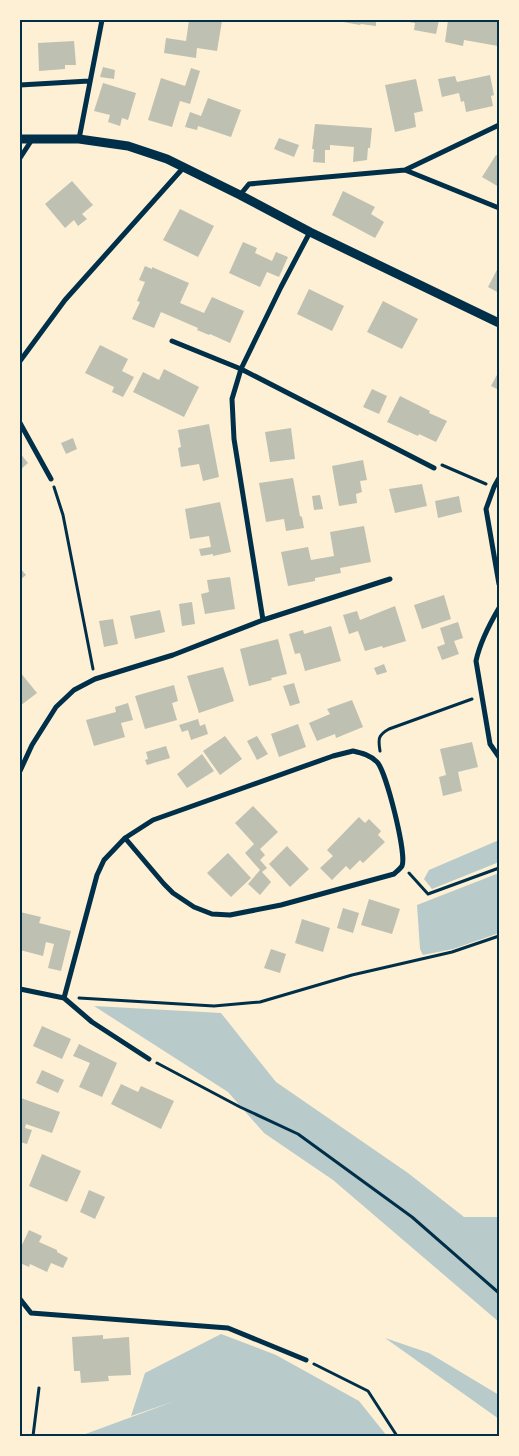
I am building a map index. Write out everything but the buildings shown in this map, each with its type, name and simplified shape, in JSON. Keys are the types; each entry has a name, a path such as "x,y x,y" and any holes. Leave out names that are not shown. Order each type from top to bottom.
{"street":[{"path":"79,139 102,20"},
{"path":"20,85 89,81"},
{"path":"240,195 250,184 405,170 499,125"},
{"path":"20,158 33,138"},
{"path":"20,139 79,139 128,146 167,159 310,232 499,323"},
{"path":"20,361 65,300 184,167"},
{"path":"405,170 499,208"},
{"path":"263,620 234,439 232,399 242,370 281,287 310,232"},
{"path":"172,341 242,370 434,468"},
{"path":"20,423 51,479"},
{"path":"499,478 486,509 499,584"},
{"path":"20,771 32,745 56,707 74,690 95,679 173,654 263,620 390,579"},
{"path":"499,608 478,650 476,661 490,744 499,757"},
{"path":"64,998 97,876 104,860 125,838 153,820 333,756 352,752 366,754 378,762 384,773 403,855 402,866 394,874 288,904 230,915 212,914 194,907 173,893 125,838"},
{"path":"20,989 64,998 92,1022 149,1059"},
{"path":"20,1299 32,1313 228,1328 306,1360"}],"path":[{"path":"434,468 443,464 494,487"},
{"path":"51,479 63,514 95,679"},
{"path":"378,762 380,752 378,739 380,734 482,695"},
{"path":"402,866 428,894 499,868"},
{"path":"64,998 214,1006 260,1002 352,975 452,952 499,936"},
{"path":"149,1059 240,1107 298,1134 412,1217 499,1293"},
{"path":"306,1360 368,1391 397,1436"},
{"path":"33,1436 39,1388"}],"shaded area":[{"path":"499,840 499,862 432,889 424,879 429,870"},
{"path":"499,873 499,933 453,949 423,955 420,949 417,905"},
{"path":"94,1006 221,1013 276,1082 408,1173 464,1217 499,1217 499,1322 333,1180 264,1133 228,1092"},
{"path":"221,1334 276,1355 359,1401 387,1436 80,1436 175,1401 131,1416 145,1373"},
{"path":"385,1338 429,1353 499,1395 499,1419"}]}
